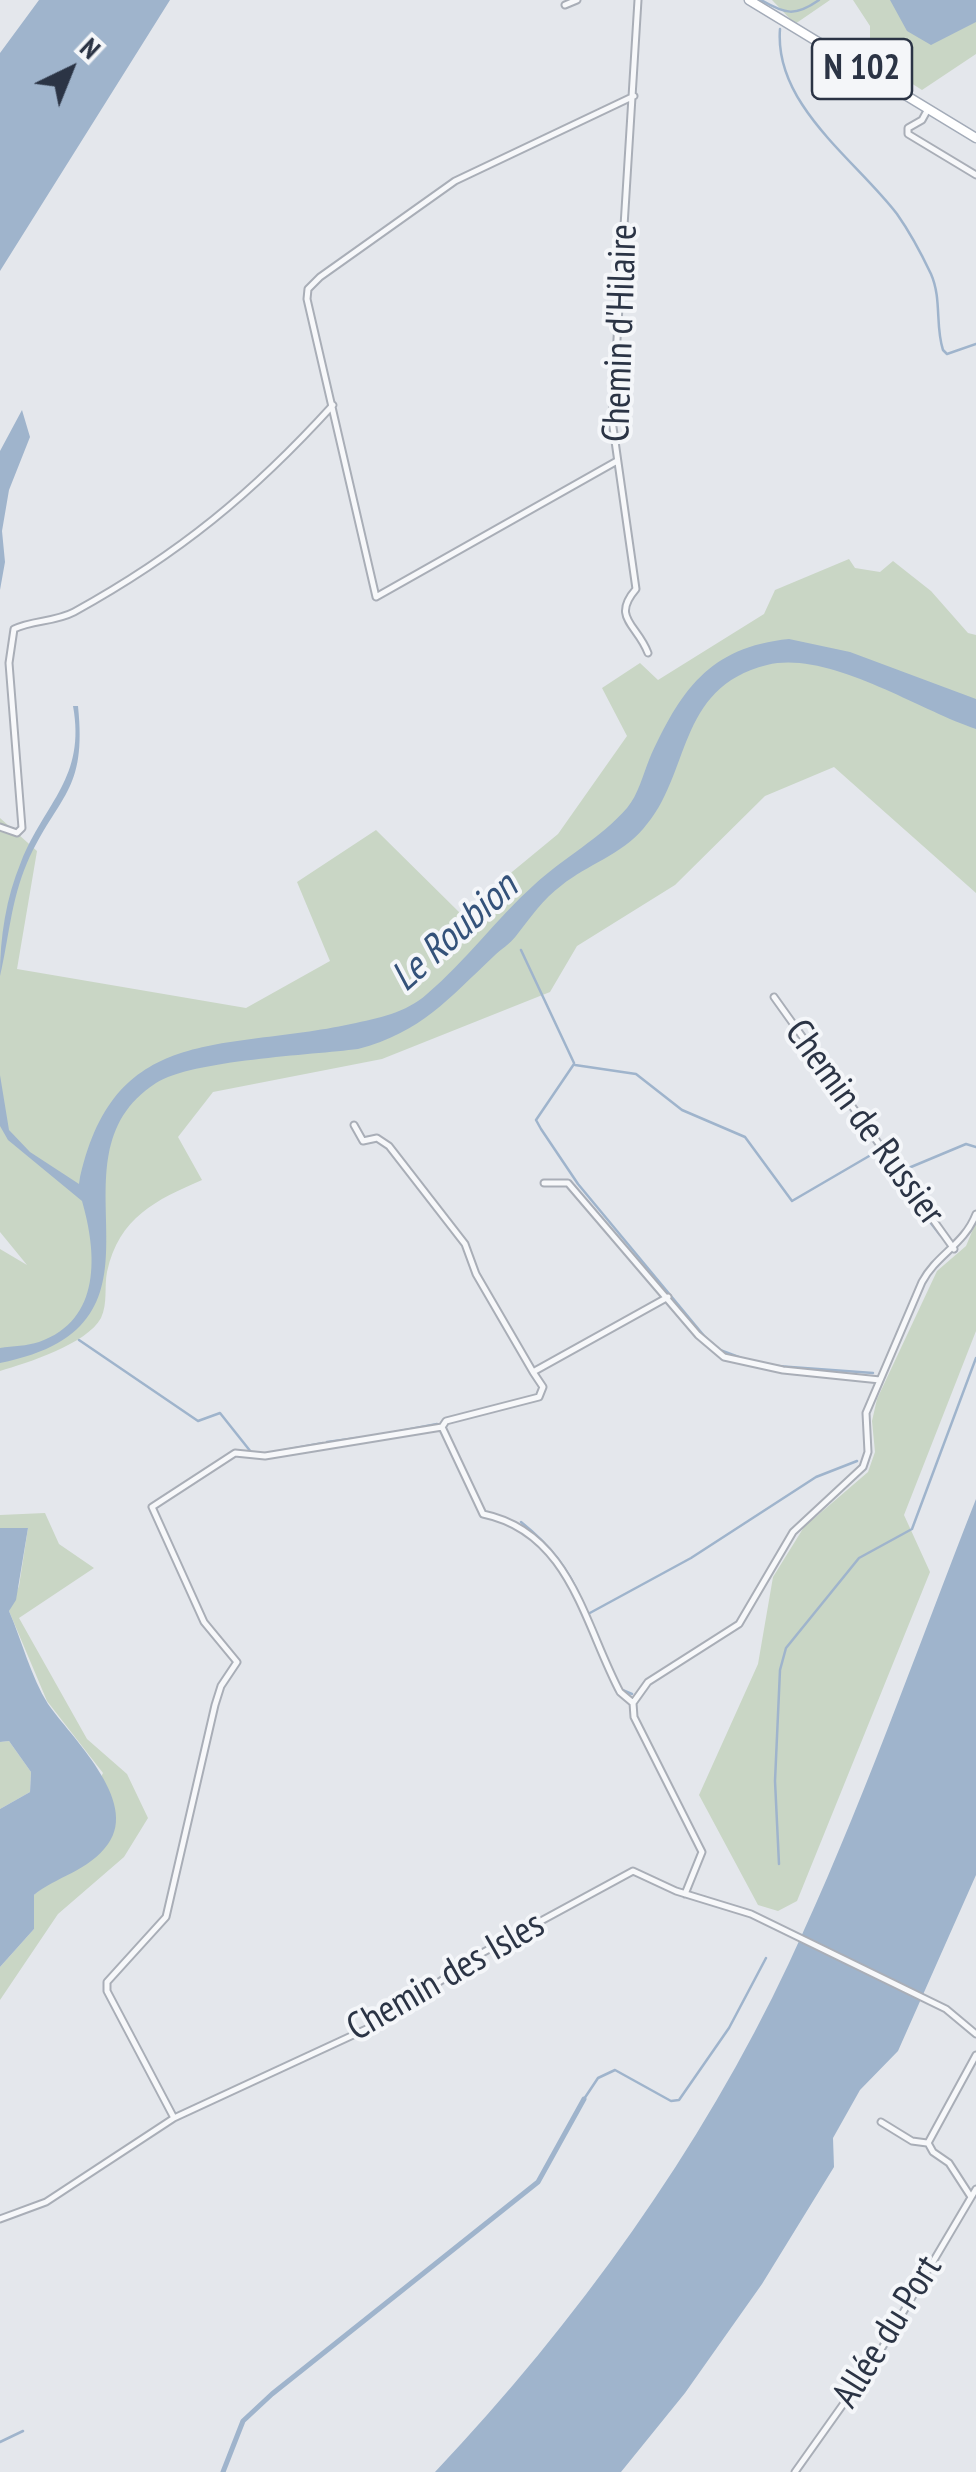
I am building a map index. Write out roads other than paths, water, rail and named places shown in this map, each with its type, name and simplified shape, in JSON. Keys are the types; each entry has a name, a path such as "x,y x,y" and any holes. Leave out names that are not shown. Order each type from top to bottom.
{"main road":[{"name":"N 102","path":"749,0 976,138"}],"street":[{"path":"565,5 577,0"},
{"name":"Chemin d'Hilaire","path":"638,0 613,383 617,461 636,589 624,602 624,612 648,652"},
{"path":"617,461 376,596 307,298 320,277 455,181 634,96"},
{"path":"928,109 908,128 908,134 976,175"},
{"path":"0,827 17,833 22,828 10,638 24,625 73,612 152,568 218,519 334,405"},
{"name":"Chemin de Russier","path":"774,997 954,1249"},
{"path":"174,2118 107,1991 107,1982 161,1928 166,1917 215,1705 221,1686 237,1662 204,1622 152,1507 235,1453 265,1456 442,1425 539,1397 544,1391 476,1274 465,1244 389,1146 377,1138 363,1140 354,1125"},
{"path":"544,1183 568,1183 698,1336 724,1357 784,1370 880,1380"},
{"path":"685,1894 702,1852 634,1717 633,1703 648,1682 739,1624 793,1532 863,1467 868,1452 866,1414 927,1272 969,1232 976,1214"},
{"path":"534,1372 668,1297"},
{"path":"442,1425 482,1514 524,1530 557,1558 610,1674 620,1692 633,1703"},
{"name":"Chemin des Isles","path":"0,2219 46,2202 174,2118 377,2024 482,1952 633,1871 685,1894 752,1914 933,2002 976,2034"},
{"path":"928,2143 976,2054"},
{"path":"881,2122 912,2141 928,2143"},
{"path":"928,2143 933,2152 949,2163 970,2197"},
{"name":"Allée du Port","path":"795,2472 876,2358 976,2189"}],"water":[{"path":"39,0 170,0 0,271 0,53"},
{"path":"890,0 976,0 976,22 931,45 907,31"},
{"path":"22,410 30,437 9,490 2,531 5,562 0,590 0,451"},
{"path":"789,639 850,652 976,699 976,729 873,684 818,666 767,665 737,676 700,713 659,807 643,829 555,890 511,942 417,1023 358,1049 224,1064 173,1075 156,1083 123,1116 109,1154 104,1278 90,1314 58,1343 0,1363 0,1348 39,1342 60,1332 74,1318 90,1283 92,1263 82,1201 8,1140 0,1126 0,1075 9,1130 30,1152 79,1184 95,1132 117,1095 146,1070 179,1054 217,1044 351,1024 410,1006 441,981 534,885 627,808 673,713 701,677 738,652"},
{"path":"73,706 78,706 80,735 74,776 27,863 0,976 11,890 31,841 69,771 74,752"},
{"path":"976,1499 976,1875 898,2051 860,2090 833,2138 834,2167 762,2284 685,2393 621,2472 435,2472 537,2356 632,2232 754,2032 840,1849"},
{"path":"0,1528 28,1528 16,1600 9,1611 48,1704 109,1789 116,1827 108,1844 91,1861 34,1895 34,1929 0,1967 0,1809 30,1792 31,1772 9,1741 0,1742"}],"waterway":[{"path":"761,0 790,12 819,0"},
{"path":"780,29 782,57 804,107 897,214 924,259 934,283 943,350 947,354 976,344"},
{"path":"521,950 574,1063"},
{"path":"574,1064 536,1120 541,1129 578,1184 705,1337 720,1350 744,1359"},
{"path":"575,1065 636,1074 682,1110 745,1137 792,1201 876,1152 940,1235"},
{"path":"899,1172 966,1144 976,1147"},
{"path":"79,1340 198,1421 220,1413 251,1452"},
{"path":"779,1864 775,1781 780,1670 786,1648 859,1558 912,1529 976,1358"},
{"path":"777,1366 873,1373"},
{"path":"395,1432 437,1424"},
{"path":"327,1442 357,1438"},
{"path":"279,1451 323,1443"},
{"path":"588,1614 691,1558 816,1477 857,1461"},
{"path":"521,1522 558,1558 583,1603"},
{"path":"620,1689 632,1694"},
{"path":"584,2099 598,2078 615,2070 671,2101 679,2100 729,2028 766,1958"},
{"path":"223,2472 243,2421 272,2394 538,2182 584,2099"},
{"path":"0,2442 23,2431"}],"water label":[{"name":"Le Roubion","path":"455,933"}]}
